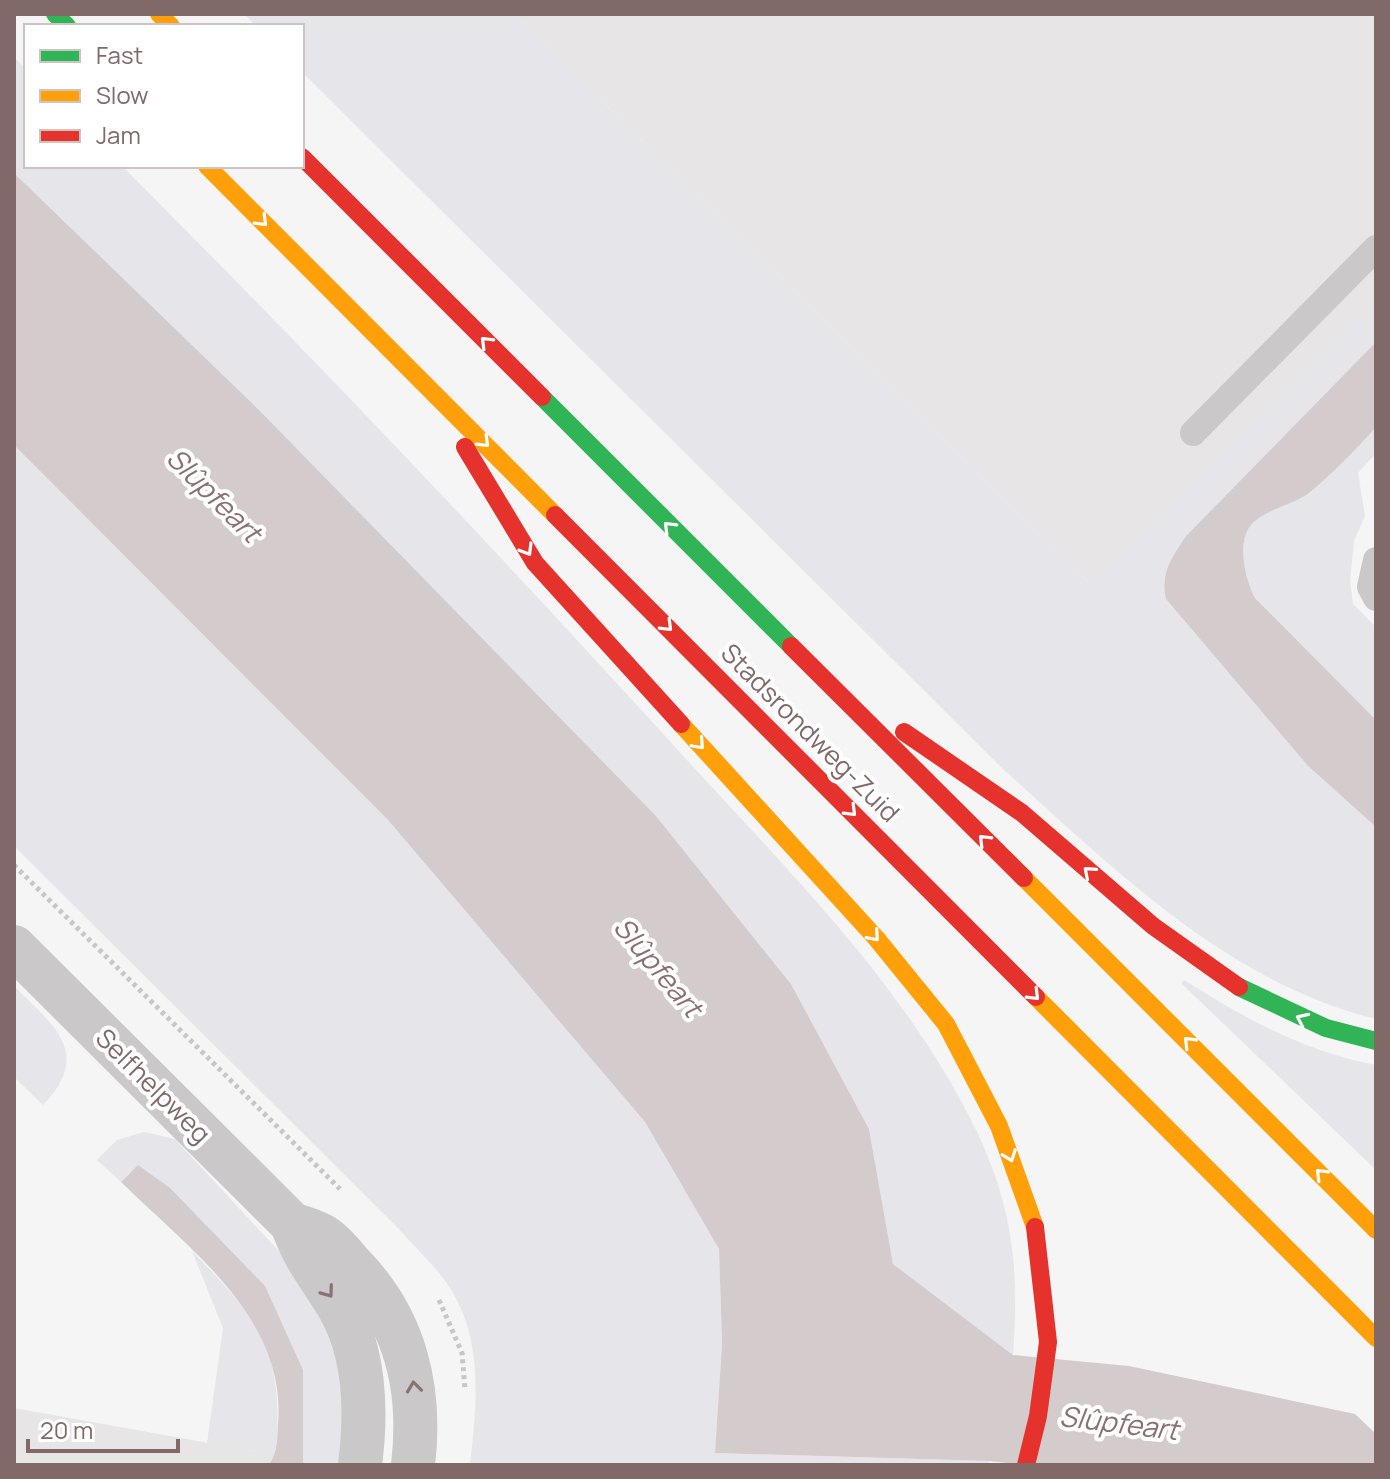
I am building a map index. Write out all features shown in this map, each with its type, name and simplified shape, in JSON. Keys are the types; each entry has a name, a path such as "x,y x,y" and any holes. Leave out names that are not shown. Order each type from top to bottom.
{"highway":[{"name":"Stadsrondweg-Zuid","path":"304,159 803,661 1376,1230"},
{"name":"Stadsrondweg-Zuid","path":"209,168 1376,1338"},
{"path":"429,387 535,563 876,938 946,1024 999,1126 1038,1235 1048,1342 1038,1416 1026,1465"},
{"path":"803,661 1036,824 1100,882 1201,964 1249,994 1319,1027 1376,1041"}],"street":[{"name":"Selfhelpweg","path":"14,947 292,1224 326,1237 369,1281 394,1320 411,1364 415,1403 413,1465"},
{"name":"Selfhelpweg","path":"292,1224 305,1260 337,1305 354,1339 363,1381 364,1437 360,1465"}],"lane":[{"path":"1193,433 1376,248"},
{"path":"1376,560 1370,587 1376,598"}],"shaded area":[{"path":"244,14 514,14 1088,582 1113,561 1376,299 1376,342 1186,536 1165,573 1164,590 1166,599 1308,766 1376,827 1376,1019 1322,1002 1271,979 1222,950 1175,918 1087,845 1003,769 304,74 304,24 254,24"},
{"path":"514,14 1376,14 1376,342 1225,493 1088,582"},
{"path":"14,57 24,67 24,168 124,168 333,381 540,600 841,930 916,1027 948,1078 989,1161 999,1188 1011,1241 1015,1296 1013,1355 893,1264 869,1129 791,984 656,816 258,409 14,173"},
{"path":"1376,427 1376,453 1358,473 1365,516 1354,541 1350,582 1353,604 1376,627 1376,720 1255,598 1245,570 1243,548 1248,529 1254,522 1309,493 1344,462"},
{"path":"14,445 388,820 645,1122 719,1249 722,1343 715,1453 989,1461 988,1465 470,1465 476,1392 472,1345 457,1299 443,1278 397,1227 14,846"},
{"path":"1184,980 1276,1032 1324,1051 1376,1065 1376,1170 1181,983"},
{"path":"14,986 54,1028 66,1055 65,1070 58,1087 43,1105 14,1077"},
{"path":"144,1132 175,1139 302,1276 340,1358 345,1417 338,1465 303,1465 303,1370 129,1173 121,1182 97,1160 117,1140"},
{"path":"192,1251 236,1299 263,1341 276,1389 276,1455 207,1443 223,1328"},
{"path":"14,1408 276,1455 269,1465 14,1465"}],"water":[{"name":"Slûpfeart","path":"14,173 258,409 656,816 791,984 869,1129 893,1264 1013,1355 1129,1366 1355,1414 1376,1434 1376,1465 1026,1465 989,1461 715,1453 722,1343 719,1249 645,1122 388,820 14,445"},
{"path":"1376,342 1376,427 1344,462 1309,493 1254,522 1248,529 1243,548 1245,570 1255,598 1376,720 1376,827 1308,766 1166,599 1164,581 1171,559 1186,536"},
{"path":"138,1165 170,1188 265,1286 303,1370 303,1465 269,1465 276,1450 278,1424 277,1386 267,1351 228,1288 121,1182"}],"traffic: fast":[{"path":"55,14 65,24"},
{"path":"542,397 791,646"},
{"path":"1239,987 1326,1028 1376,1041"}],"traffic: slow":[{"path":"159,14 169,24"},
{"path":"209,168 555,515"},
{"path":"681,724 876,938 946,1024 999,1126 1035,1227"},
{"path":"1024,878 1376,1230"},
{"path":"1036,997 1376,1338"}],"traffic: jam":[{"path":"304,159 542,397"},
{"path":"465,447 535,563 681,724"},
{"path":"555,515 1036,997"},
{"path":"791,646 1024,878"},
{"path":"904,732 1022,813 1153,926 1239,987"},
{"path":"1026,1465 1038,1416 1048,1342 1035,1227"}]}
